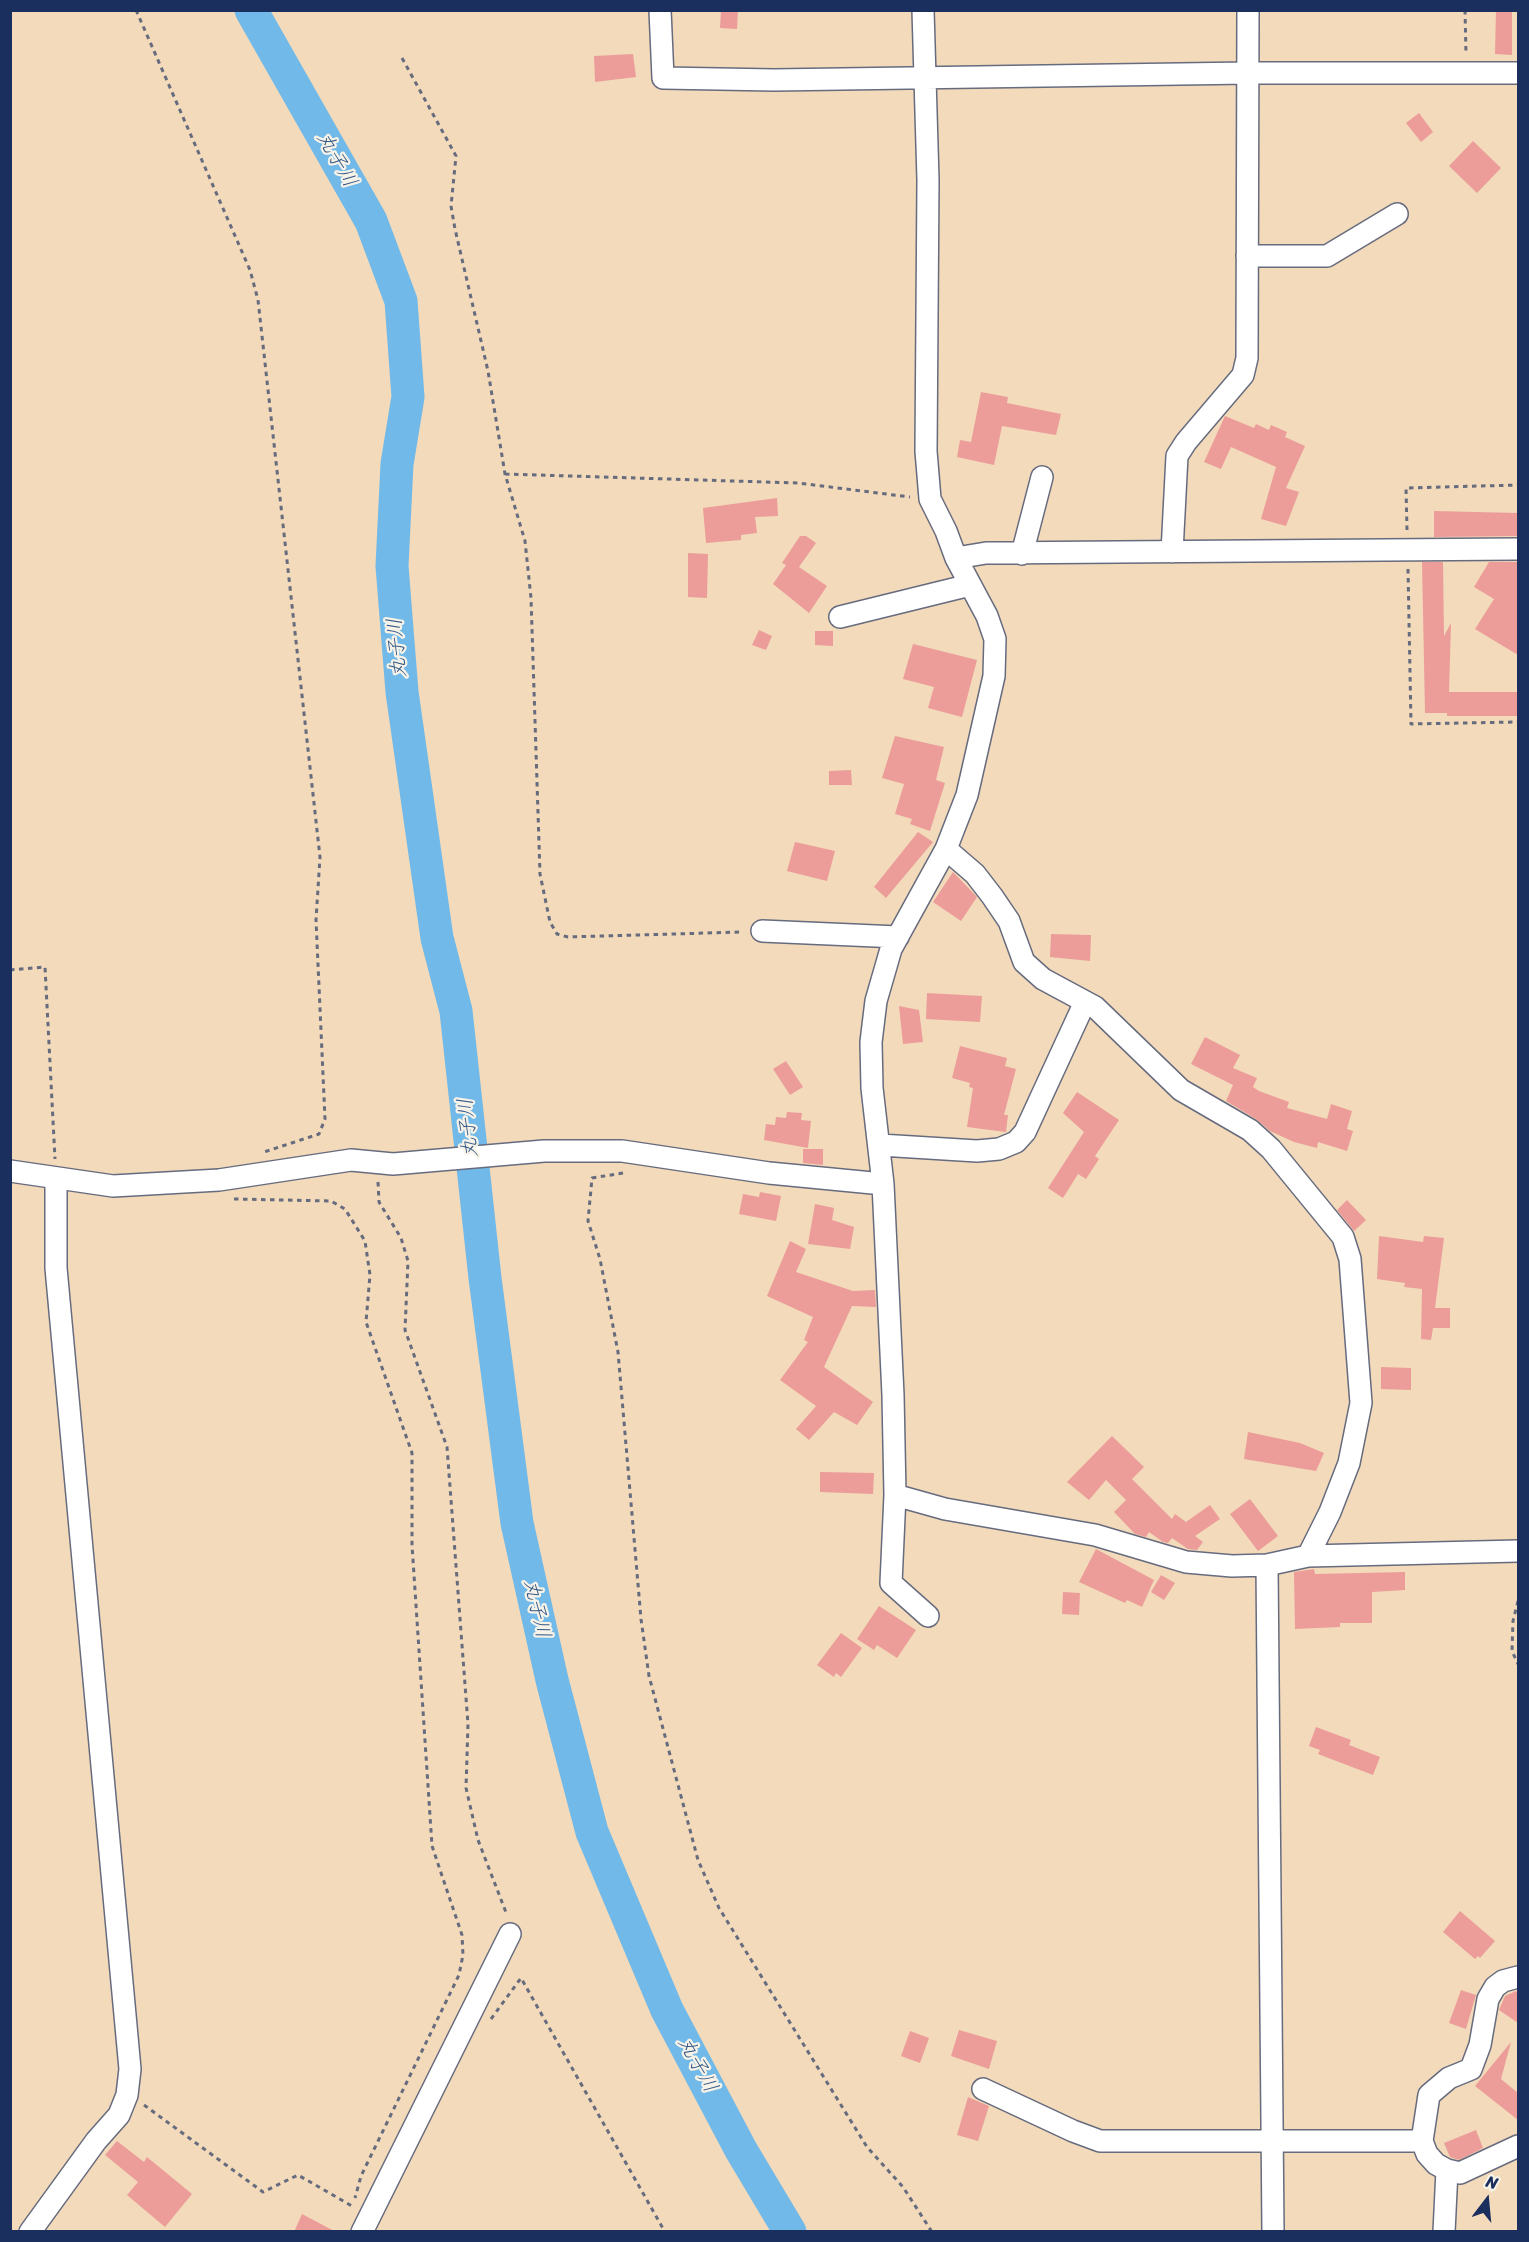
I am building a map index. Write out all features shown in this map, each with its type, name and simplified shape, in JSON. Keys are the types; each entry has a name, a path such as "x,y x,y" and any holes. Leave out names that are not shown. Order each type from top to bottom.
{"street":[{"path":"660,10 663,78 1518,73"},
{"path":"923,10 928,180 926,451 930,499 956,558 987,616 995,639 994,676 967,795 946,849 898,937 876,1001 871,1042 872,1088 883,1184 895,1495 891,1583 928,1616"},
{"path":"1172,552 1177,456 1186,442 1243,375 1247,358 1248,10"},
{"path":"1247,256 1327,256 1397,214"},
{"path":"1022,554 1042,477"},
{"path":"956,558 986,553 1518,549"},
{"path":"840,617 970,585"},
{"path":"946,849 975,874 992,896 1009,921 1024,962 1043,979 1085,1002 1110,1020 1180,1090 1250,1130 1271,1149 1343,1237 1350,1259 1361,1402 1348,1463 1330,1512 1308,1556"},
{"path":"762,931 898,937"},
{"path":"880,1146 977,1150 999,1149 1016,1142 1025,1131 1085,1002"},
{"path":"10,1171 113,1186 231,1178 351,1160 385,1163 544,1151 622,1151 769,1173 883,1184"},
{"path":"30,2232 96,2140 119,2115 127,2095 130,2069 56,1268 56,1179"},
{"path":"895,1495 945,1509 1095,1535 1186,1562 1232,1566 1267,1565 1308,1556 1518,1551"},
{"path":"1267,1565 1273,2232"},
{"path":"362,2232 510,1934"},
{"path":"1518,1977 1503,1980 1488,1998 1480,2045 1471,2069 1449,2078 1429,2095 1422,2141 1427,2154 1447,2170 1469,2170 1518,2146"},
{"path":"983,2090 1100,2141 1422,2141"},
{"path":"1444,2232 1447,2170"}],"path":[{"path":"136,10 250,270 258,300 320,857 316,920 325,1119 319,1134 256,1154"},
{"path":"1465,10 1466,73"},
{"path":"402,58 456,156 451,206 455,230 488,371 506,474 525,541 531,598 540,874 550,922 557,934 568,937 762,931"},
{"path":"506,474 798,483 930,499"},
{"path":"1518,486 1406,488 1411,724 1518,722"},
{"path":"10,970 45,967 56,1179"},
{"path":"385,1163 379,1202 401,1238 408,1261 405,1330 447,1447 468,1724 466,1788 478,1840 506,1910 510,1934"},
{"path":"628,1172 592,1178 588,1221 600,1259 618,1352 641,1620 649,1676 698,1860 719,1908 867,2147 903,2187 932,2232"},
{"path":"127,2095 150,2108 263,2192 298,2175 353,2206 361,2176 459,1975 463,1955 462,1935 432,1846 412,1545 412,1454 366,1322 370,1275 365,1240 345,1209 331,1201 230,1199 231,1178"},
{"path":"1518,1601 1513,1621 1512,1651 1518,1664"},
{"path":"467,2022 485,2027 520,1978 665,2232"}],"building":[{"path":"721,10 738,10 737,29 720,28"},
{"path":"1496,10 1512,10 1512,55 1495,54"},
{"path":"633,54 636,77 595,82 594,56"},
{"path":"1419,113 1433,132 1421,142 1406,123"},
{"path":"1473,141 1501,168 1477,193 1449,166"},
{"path":"981,392 1008,397 1007,403 1061,414 1056,435 1002,426 994,465 957,457 960,440 971,442"},
{"path":"1225,416 1254,428 1256,424 1269,430 1271,425 1287,432 1285,437 1305,446 1286,488 1299,492 1286,526 1261,519 1276,467 1231,447 1221,469 1204,462"},
{"path":"777,498 778,516 755,517 757,533 741,535 741,540 706,543 703,508"},
{"path":"1434,511 1518,513 1518,536 1434,537"},
{"path":"800,536 806,536 816,543 799,567 827,586 809,613 773,584 786,565 782,563"},
{"path":"688,553 708,554 707,598 688,597"},
{"path":"1422,562 1443,562 1444,636 1451,623 1449,692 1518,692 1518,716 1447,716 1447,713 1425,713"},
{"path":"1489,562 1518,562 1518,655 1475,629 1494,599 1474,587"},
{"path":"759,630 772,636 766,650 752,645"},
{"path":"815,631 833,631 833,646 815,645"},
{"path":"913,644 977,660 962,717 928,708 934,687 903,679"},
{"path":"895,736 944,747 936,780 945,783 930,831 910,824 912,819 895,814 904,784 882,778"},
{"path":"851,770 852,785 829,785 829,771"},
{"path":"918,832 933,842 886,898 874,887"},
{"path":"795,842 835,851 827,881 787,871"},
{"path":"953,872 977,897 961,921 933,902"},
{"path":"1051,934 1091,935 1090,961 1050,957"},
{"path":"927,993 982,996 980,1022 926,1019"},
{"path":"899,1006 919,1010 923,1042 903,1044"},
{"path":"1205,1037 1240,1055 1233,1068 1257,1078 1253,1087 1289,1102 1287,1108 1327,1119 1331,1104 1352,1111 1347,1129 1353,1131 1347,1151 1318,1142 1317,1148 1294,1142 1270,1131 1256,1119 1226,1101 1233,1085 1191,1064"},
{"path":"960,1046 1007,1058 1005,1066 1016,1069 1004,1115 1008,1115 1006,1132 967,1127 973,1088 969,1087 970,1083 952,1078"},
{"path":"786,1061 803,1087 790,1095 773,1069"},
{"path":"1077,1092 1119,1120 1095,1156 1099,1159 1086,1179 1078,1174 1063,1198 1048,1188 1084,1132 1063,1113"},
{"path":"787,1112 802,1113 801,1120 811,1121 808,1148 764,1140 766,1124 775,1125 776,1117 786,1118"},
{"path":"803,1149 823,1149 823,1165 803,1163"},
{"path":"760,1192 781,1196 776,1221 739,1214 743,1194 759,1197"},
{"path":"1347,1200 1366,1220 1354,1231 1337,1210"},
{"path":"815,1204 834,1208 832,1220 854,1227 850,1249 808,1244"},
{"path":"1379,1236 1423,1242 1424,1236 1444,1238 1435,1308 1450,1308 1450,1328 1433,1328 1431,1340 1421,1339 1422,1289 1404,1287 1405,1283 1377,1279"},
{"path":"790,1241 806,1249 796,1272 853,1291 875,1290 876,1307 852,1306 824,1367 873,1402 857,1425 834,1412 809,1440 796,1429 816,1406 780,1380 808,1342 804,1340 813,1317 767,1296"},
{"path":"1381,1367 1411,1368 1411,1390 1381,1389"},
{"path":"1248,1432 1300,1443 1324,1453 1316,1471 1244,1459"},
{"path":"1112,1436 1144,1467 1132,1479 1172,1519 1175,1514 1186,1522 1210,1505 1220,1519 1195,1536 1203,1542 1197,1550 1188,1549 1172,1538 1168,1543 1163,1542 1149,1532 1146,1537 1135,1534 1114,1512 1126,1500 1106,1480 1089,1500 1067,1482"},
{"path":"820,1472 874,1473 873,1494 820,1492"},
{"path":"1250,1499 1278,1536 1258,1551 1230,1514"},
{"path":"1096,1549 1154,1580 1142,1607 1127,1600 1125,1603 1079,1582"},
{"path":"1314,1569 1315,1574 1405,1572 1405,1590 1372,1592 1372,1623 1340,1623 1340,1627 1295,1629 1294,1572"},
{"path":"1161,1575 1175,1583 1164,1600 1151,1592"},
{"path":"1063,1592 1080,1593 1079,1615 1062,1614"},
{"path":"879,1606 916,1630 897,1658 877,1645 874,1650 857,1639"},
{"path":"841,1633 862,1648 841,1677 836,1673 834,1677 817,1665"},
{"path":"1316,1727 1351,1740 1349,1745 1380,1757 1373,1775 1318,1754 1320,1750 1309,1746"},
{"path":"1460,1911 1495,1941 1480,1958 1478,1956 1475,1959 1443,1932"},
{"path":"1461,1990 1476,1995 1466,2029 1449,2023"},
{"path":"1516,1991 1518,1993 1518,2023 1499,2010 1505,1996"},
{"path":"959,2030 997,2041 989,2069 951,2056"},
{"path":"910,2031 929,2038 920,2063 901,2056"},
{"path":"1511,2042 1501,2079 1518,2093 1518,2120 1475,2086"},
{"path":"968,2097 989,2106 978,2141 957,2135"},
{"path":"1476,2130 1483,2148 1459,2160 1450,2157 1444,2143"},
{"path":"117,2141 144,2162 147,2157 192,2194 165,2227 127,2195 138,2182 105,2155"},
{"path":"302,2214 336,2232 294,2232"}],"waterway":[{"name":"丸子川","path":"251,10 371,221 401,301 408,397 397,464 392,566 402,692 437,938 456,1011 485,1278 517,1523 552,1680 592,1832 667,2010 741,2150 790,2232"}]}
